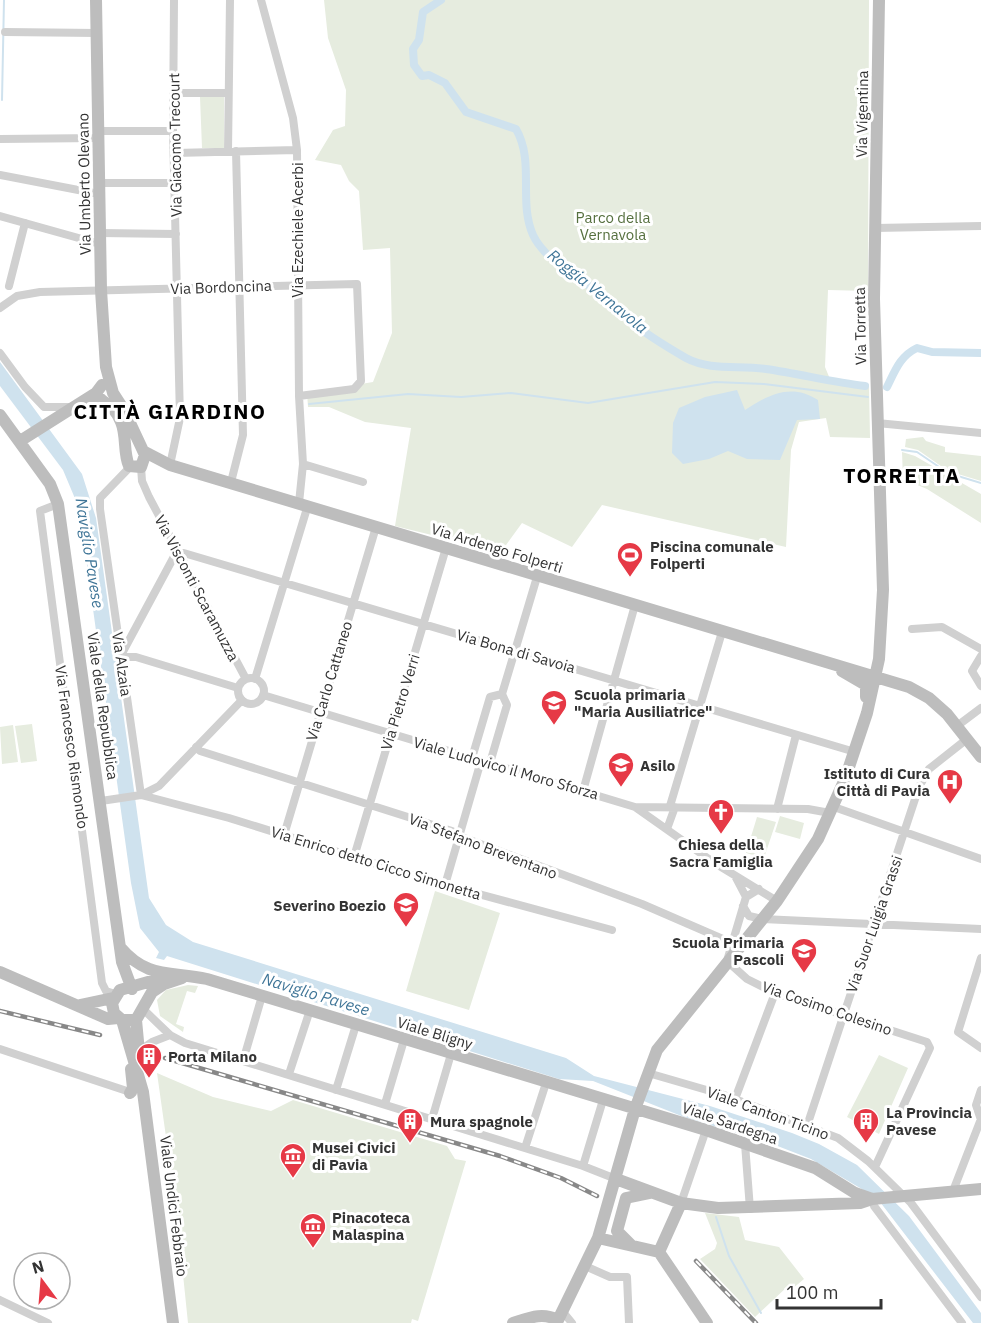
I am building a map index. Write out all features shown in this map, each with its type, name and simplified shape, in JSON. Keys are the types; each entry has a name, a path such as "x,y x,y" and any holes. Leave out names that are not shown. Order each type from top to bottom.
{"street":[{"name":"Via Umberto Olevano","path":"96,0 101,290 105,367 103,388 138,463"},
{"name":"Via Giacomo Trecourt","path":"164,463 180,418 173,131 174,0"},
{"path":"230,0 228,93 243,435 231,482"},
{"name":"Via Ezechiele Acerbi","path":"250,679 285,582 303,504 299,396 297,150 293,118 261,0"},
{"name":"Via Vigentina","path":"875,228 879,0"},
{"path":"5,32 97,33"},
{"path":"174,93 228,93"},
{"path":"0,139 173,131"},
{"path":"175,153 297,150"},
{"path":"0,175 99,189 175,183"},
{"path":"0,216 100,239 176,234"},
{"path":"9,286 25,223"},
{"path":"875,228 981,226"},
{"name":"Via Torretta","path":"867,713 879,659 883,566 877,423 875,228"},
{"name":"Via Bordoncina","path":"0,308 17,296 101,290 357,284 361,381 354,389 299,396"},
{"path":"0,352 25,387 44,407 72,407"},
{"path":"20,441 103,388"},
{"path":"103,388 99,399 113,406 122,422 126,440 126,458 138,463"},
{"name":"Viale della Repubblica","path":"0,415 50,484 58,504 122,962 120,993"},
{"path":"877,423 981,433"},
{"name":"Via Ardengo Folperti","path":"138,463 164,463 231,482 537,577 909,687"},
{"name":"Via Visconti Scaramuzza","path":"138,463 138,483 250,679"},
{"name":"Via Alzaia","path":"138,463 100,498 138,795"},
{"path":"303,464 363,482"},
{"name":"Via Francesco Rismondo","path":"58,504 40,511 81,805 102,983 106,991 120,993"},
{"name":"Via Carlo Cattaneo","path":"284,836 298,782 376,527"},
{"name":"Via Pietro Verri","path":"354,857 446,548"},
{"path":"177,551 120,657 136,657 238,688"},
{"name":"Via Bona di Savoia","path":"177,551 855,752"},
{"path":"445,885 459,836 507,705 502,694 537,577"},
{"path":"583,791 635,605"},
{"path":"912,629 942,627 981,649"},
{"path":"667,829 722,632"},
{"path":"981,656 972,671 981,686"},
{"path":"879,659 886,669 909,687 929,698 957,726 981,757"},
{"name":"Via Ardengo Folperti","path":"828,662 866,685 867,713"},
{"path":"250,679 263,686 263,695 252,704 242,700 238,688 250,679"},
{"path":"559,1318 598,1238 637,1104 657,1050 777,901 818,839 855,752 867,713 878,692 883,689 909,687"},
{"path":"472,758 490,697 502,694"},
{"name":"Viale Ludovico il Moro Sforza","path":"263,695 635,807 777,901"},
{"path":"101,801 138,795 159,786 242,700"},
{"path":"957,726 981,708"},
{"path":"777,808 796,735"},
{"name":"Via Suor Luigia Grassi","path":"807,1126 919,787 929,770 967,739"},
{"name":"Via Stefano Breventano","path":"196,747 200,751 452,831 459,836 642,904 732,943"},
{"name":"Via Enrico detto Cicco Simonetta","path":"138,795 445,885 612,930"},
{"path":"635,807 832,810 981,859"},
{"name":"Viale Ludovico il Moro Sforza","path":"733,873 745,902"},
{"path":"727,961 745,902 759,889"},
{"path":"745,902 748,916 762,919 981,929"},
{"name":"Viale Bligny","path":"120,947 130,959 148,970 192,976 603,1100 637,1104"},
{"path":"981,958 958,1032 981,1048"},
{"name":"Via Cosimo Colesino","path":"727,961 747,979 775,993 927,1042 930,1048 875,1167"},
{"path":"0,972 108,1019 120,1019 142,1011 156,988 192,976"},
{"name":"Viale Bligny","path":"80,1005 172,975"},
{"path":"120,1019 112,1009 120,993 141,994 142,1011 170,1035 185,1043 583,1166 681,1203 750,1209 852,1203 872,1199 981,1189"},
{"path":"735,1099 775,993"},
{"path":"243,1061 262,996"},
{"path":"289,1074 310,1010"},
{"name":"Viale Undici Febbraio","path":"135,1051 142,1011"},
{"name":"Viale Undici Febbraio","path":"120,1019 135,1051 145,1085 143,1092 173,1323"},
{"path":"336,1090 356,1025"},
{"path":"130,1093 133,1088 135,1051 170,1035"},
{"path":"385,1104 404,1040"},
{"path":"0,1049 130,1093 143,1092"},
{"path":"432,1119 451,1054"},
{"name":"Viale Canton Ticino","path":"646,1079 735,1099 838,1138 875,1167 904,1196 981,1297"},
{"path":"525,1148 546,1083"},
{"path":"953,1191 981,1119 976,1105 981,1090"},
{"path":"583,1166 603,1100"},
{"name":"Viale Sardegna","path":"637,1104 815,1168 855,1193 872,1199"},
{"path":"659,1252 681,1203 706,1130"},
{"path":"745,1144 750,1209"},
{"name":"Viale Sardegna","path":"815,1168 852,1203"},
{"path":"816,1204 835,1195 837,1189"},
{"path":"631,1245 617,1231 624,1201 628,1196 654,1192"},
{"path":"872,1199 874,1206 962,1323"},
{"path":"598,1238 659,1252 706,1323"},
{"path":"585,1266 610,1277 625,1275 629,1323"},
{"path":"0,1300 48,1323"},
{"path":"513,1323 538,1316 550,1316 572,1323"}],"green space":[{"name":"Parco della Vernavola","path":"324,0 869,0 868,291 828,290 825,367 830,379 869,384 870,438 830,437 826,418 799,422 791,450 786,547 602,505 572,547 522,523 501,552 395,526 411,428 365,422 329,407 308,407 307,393 373,382 392,333 390,248 363,250 359,191 349,181 341,165 315,160 333,130 345,126 346,90 328,38"},
{"path":"224,96 224,148 202,148 200,97"},
{"path":"923,437 926,441 945,447 945,452 981,456 981,481 948,471 918,450 905,447 906,439"},
{"path":"902,452 915,456 981,494 981,523 927,489 903,479"},
{"path":"32,724 37,761 21,763 15,726"},
{"path":"13,725 18,762 2,764 0,727"},
{"path":"780,816 804,823 800,839 775,832"},
{"path":"757,817 776,822 764,858 746,853"},
{"path":"435,891 500,913 469,1010 406,991"},
{"path":"188,985 198,986 195,993 187,991 176,1024 184,1027 183,1032 160,1016 157,1000 166,990"},
{"path":"879,1055 908,1068 879,1134 847,1117"},
{"path":"157,1073 213,1097 271,1111 293,1100 447,1146 455,1159 466,1161 418,1321 412,1319 411,1323 188,1323 181,1255 185,1249 179,1242 169,1155 172,1149 167,1144"},
{"path":"705,1213 739,1217 745,1240 779,1247 804,1279 792,1289 788,1286 755,1317 700,1259 715,1249 717,1243"}],"water":[{"name":"Naviglio Pavese","path":"0,362 82,474 96,518 149,898 166,925 193,942 566,1058 594,1076 710,1106 819,1144 857,1165 909,1216 981,1313 981,1323 973,1323 877,1198 811,1159 775,1145 684,1117 593,1081 559,1079 167,956 164,960 156,958 159,952 140,928 131,883 79,508 63,470 0,386"},
{"path":"737,390 745,410 772,395 790,391 808,395 818,400 820,419 797,420 780,460 747,459 728,451 709,459 683,464 672,453 673,423 679,408 705,397"}],"waterway":[{"path":"2,100 4,0"},
{"name":"Roggia Vernavola","path":"441,0 423,12 419,40 413,49 414,65 422,76 429,75 445,83 466,112 516,129 525,155 529,222 533,235 552,259 599,292 642,330 695,362 715,366 766,369 865,386"},
{"name":"Roggia Vernavola","path":"887,387 902,360 917,348 932,352 981,353"},
{"path":"309,404 408,394 461,397 511,393 588,403 715,382 764,384 868,397"},
{"path":"902,450 917,452 948,473 981,483"},
{"path":"716,1217 729,1256 761,1313"}],"railway":[{"path":"0,1011 100,1035"},
{"path":"165,1058 500,1156 561,1178 597,1196"},
{"path":"696,1261 756,1323"}],"place":[{"name":"Piscina comunale Folperti","path":"630,578"},
{"name":"Scuola primaria \"Maria Ausiliatrice\"","path":"554,726"},
{"name":"Asilo","path":"621,788"},
{"name":"Istituto di Cura Città di Pavia","path":"950,805"},
{"name":"Chiesa della Sacra Famiglia","path":"721,835"},
{"name":"Severino Boezio","path":"406,928"},
{"name":"Scuola Primaria Pascoli","path":"804,974"},
{"name":"Porta Milano","path":"149,1079"},
{"name":"Mura spagnole","path":"410,1144"},
{"name":"La Provincia Pavese","path":"866,1144"},
{"name":"Musei Civici di Pavia","path":"293,1179"},
{"name":"Pinacoteca Malaspina","path":"313,1249"}],"district":[{"name":"CITTÀ GIARDINO","path":"170,411"},
{"name":"TORRETTA","path":"902,475"}]}
